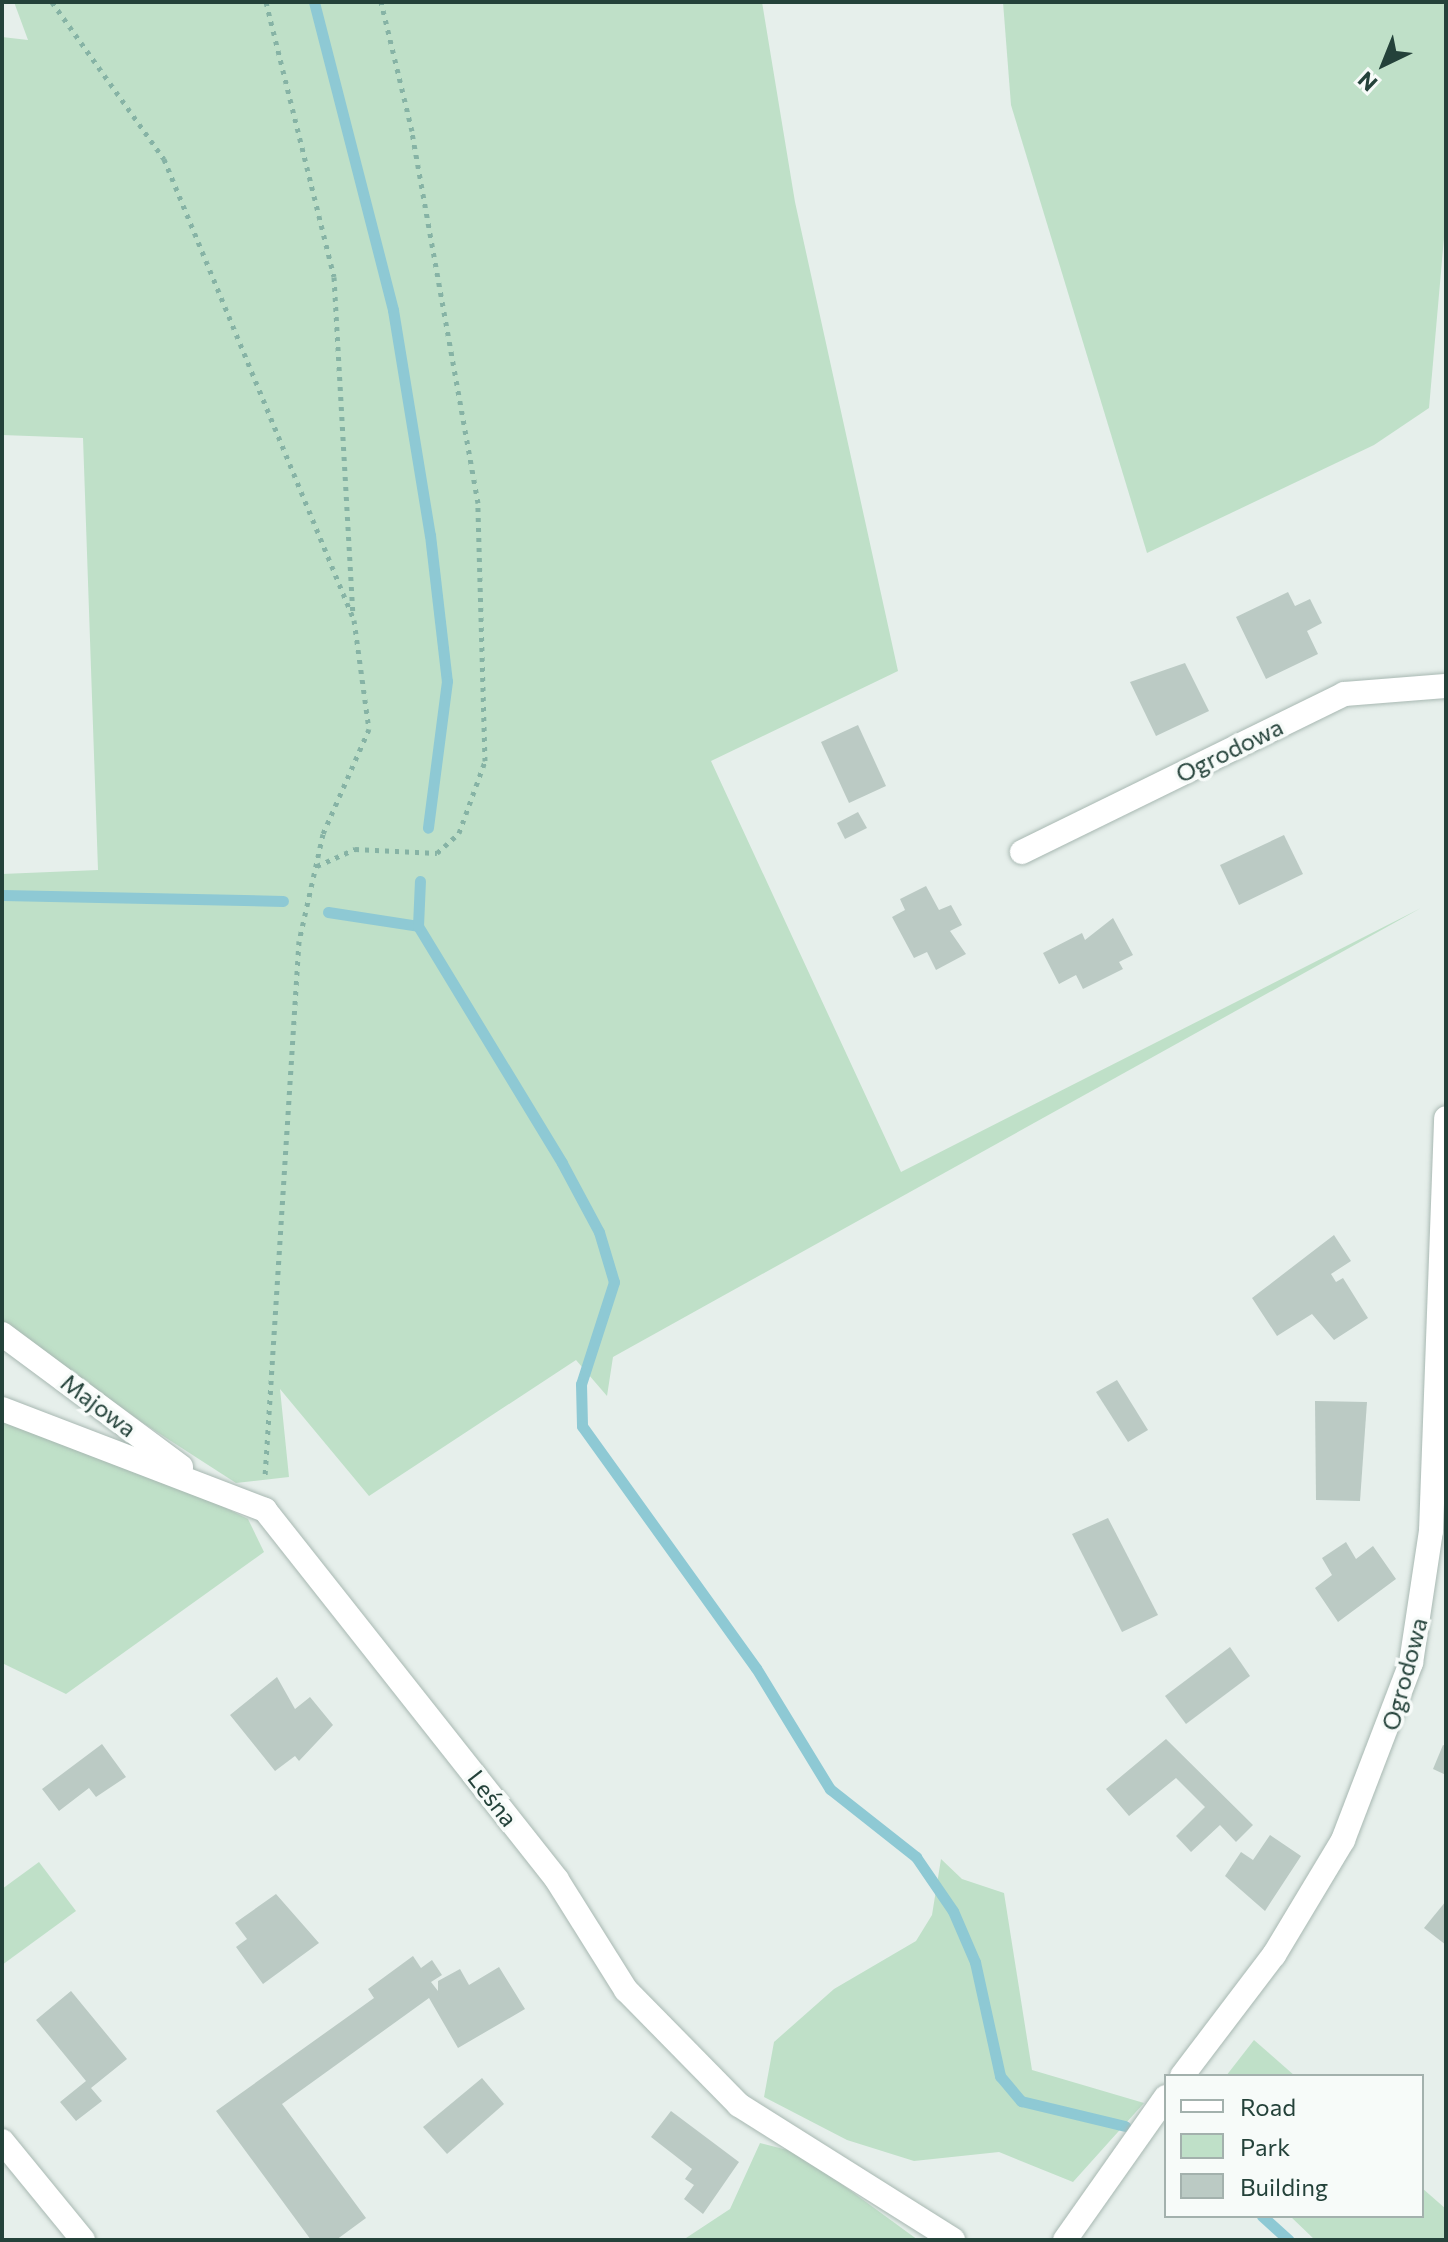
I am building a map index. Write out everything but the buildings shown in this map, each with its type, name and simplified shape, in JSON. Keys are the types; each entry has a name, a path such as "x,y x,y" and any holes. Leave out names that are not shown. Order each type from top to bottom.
{"street":[{"name":"Ogrodowa","path":"1022,852 1344,694 1446,686"},
{"name":"Ogrodowa","path":"1184,2074 1274,1955 1343,1840 1411,1663 1431,1531 1446,1118"},
{"name":"Majowa","path":"2,1334 195,1479"},
{"name":"Leśna","path":"2,1409 195,1479 265,1510 557,1880 626,1990 739,2105 953,2240"},
{"path":"1065,2240 1164,2100"},
{"path":"2,2141 83,2240"}],"path":[{"path":"52,2 164,159 354,620"},
{"path":"265,1510 299,941 316,867 369,729 354,620 334,277 266,2"},
{"path":"316,867 355,849 437,853 459,833 485,761 478,503 412,131 381,2"}],"green space":[{"path":"14,2 762,2 795,202 898,671 711,761 901,1172 1421,908 613,1357 607,1396 576,1360 369,1496 280,1389 289,1477 236,1483 143,1423 2,1323 2,874 98,870 83,438 2,435 2,37 28,40"},
{"path":"1003,2 1446,2 1446,215 1429,408 1374,445 1147,553 1011,105"},
{"path":"2,1422 179,1485 248,1519 264,1552 66,1694 2,1663"},
{"path":"941,1859 962,1879 1004,1893 1032,2070 1144,2103 1073,2182 999,2152 914,2161 847,2140 764,2097 774,2042 834,1989 916,1941 932,1915"},
{"path":"39,1862 76,1911 2,1965 2,1889"},
{"path":"1254,2040 1293,2074 1228,2074"},
{"path":"760,2143 799,2153 918,2240 683,2240 730,2209"},
{"path":"1424,2190 1446,2209 1446,2240 1315,2240 1292,2218 1424,2218"}],"waterway":[{"path":"314,2 393,310 430,535 447,681 428,828"},
{"path":"418,926 420,881"},
{"path":"2,895 283,901"},
{"path":"328,912 418,926 562,1163 599,1232 614,1282 581,1384 582,1426 756,1668 830,1789 916,1857 953,1911 975,1962 1000,2076 1021,2101 1125,2126"},
{"path":"1264,2218 1289,2240"}]}
